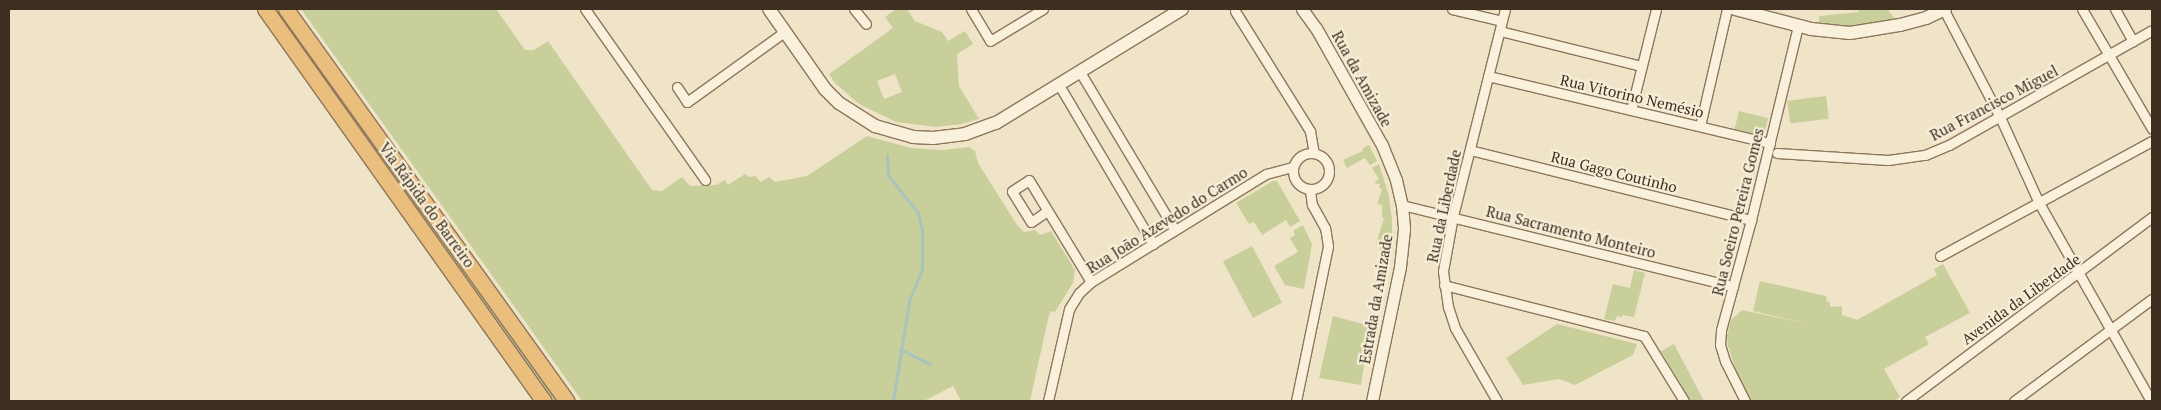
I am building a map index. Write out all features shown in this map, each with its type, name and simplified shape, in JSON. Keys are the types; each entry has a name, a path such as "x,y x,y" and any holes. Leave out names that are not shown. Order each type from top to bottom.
{"highway":[{"name":"Via Rápida do Barreiro","path":"265,9 544,401"},
{"name":"Via Rápida do Barreiro","path":"286,9 567,401"}],"main road":[{"path":"768,9 825,89 839,103 875,126 913,137 948,138 986,128 1182,9"},
{"path":"1735,9 1834,32 1872,31 1926,18 1944,9"}],"street":[{"path":"585,9 705,180"},
{"path":"854,9 866,24"},
{"path":"971,9 990,41 1043,9"},
{"name":"Rua da Amizade","path":"1302,9 1316,28 1382,145"},
{"name":"Rua da Amizade","path":"1310,9 1316,28"},
{"path":"1452,9 1502,20"},
{"name":"Rua da Liberdade","path":"1496,401 1455,328 1448,307 1443,271 1453,216 1505,9"},
{"path":"1631,110 1656,9"},
{"path":"1700,126 1727,9"},
{"path":"1944,9 2000,117 2039,203 2151,401"},
{"path":"2082,9 2152,129"},
{"path":"2115,9 2134,41"},
{"path":"1235,11 1310,131 1314,153"},
{"name":"Rua Soeiro Pereira Gomes","path":"1745,401 1725,361 1720,345 1721,330 1751,220 1798,25"},
{"name":"Rua Francisco Miguel","path":"1777,153 1876,160 1913,157 1949,145 2152,30"},
{"path":"1500,31 1642,66"},
{"path":"677,87 687,102 784,32"},
{"path":"1080,72 1175,230"},
{"name":"Rua Vitorino Nemésio","path":"1488,76 1770,144"},
{"path":"1058,85 1153,244"},
{"path":"1940,256 2152,141"},
{"name":"Estrada da Amizade","path":"1372,401 1400,267 1404,229 1402,205 1396,180 1382,145"},
{"name":"Rua Gago Coutinho","path":"1470,150 1751,220"},
{"path":"1314,153 1322,156 1327,162 1329,177 1318,189 1310,190 1297,183 1293,176 1293,167 1301,156 1314,153"},
{"name":"Rua João Azevedo do Carmo","path":"1048,401 1069,309 1079,293 1091,282 1266,174 1293,167"},
{"path":"1047,211 1031,222 1012,191 1029,180 1091,282"},
{"path":"1296,401 1328,246 1325,228 1312,204 1310,190"},
{"name":"Rua Sacramento Monteiro","path":"1402,205 1733,286"},
{"name":"Avenida da Liberdade","path":"1907,401 2079,274 2152,217"},
{"path":"1444,286 1644,336 1684,401"},
{"path":"2014,401 2152,299"}],"green space":[{"path":"274,9 278,9 334,90 561,401 553,401"},
{"path":"301,9 496,9 525,50 534,50 548,41 652,190 662,191 682,177 690,186 716,185 725,180 728,185 745,174 749,177 755,176 761,182 769,177 775,182 807,176 867,136 911,148 943,150 969,147 975,151 978,163 1017,225 1024,232 1035,230 1040,235 1051,231 1075,270 1073,283 1055,312 1051,311 1049,315 1030,401 961,401 953,386 924,401 582,401"},
{"path":"896,9 907,9 915,21 942,32 948,41 965,31 973,44 957,54 959,86 979,119 962,124 936,127 896,122 859,104 835,83 829,74 893,28 885,17","holes":["895,74 902,92 884,99 877,81"]},
{"path":"1857,9 1887,9 1896,20 1850,29 1819,24 1819,16 1859,12"},
{"path":"1826,96 1829,119 1790,124 1787,101"},
{"path":"1739,111 1768,118 1764,137 1734,129"},
{"path":"1369,145 1377,161 1370,165 1365,158 1347,168 1343,160 1363,151 1362,149"},
{"path":"1379,164 1389,196 1392,220 1392,245 1383,285 1374,283 1382,257 1380,256 1380,244 1376,244 1384,218 1382,217 1382,205 1377,204 1382,189 1379,188 1380,184 1374,183 1379,179 1372,168"},
{"path":"1273,181 1277,181 1300,221 1290,227 1286,220 1262,235 1254,222 1249,224 1236,203"},
{"path":"1303,225 1312,244 1304,289 1285,285 1274,266 1298,252 1290,238 1295,235 1293,231"},
{"path":"1252,246 1282,303 1253,318 1223,261"},
{"path":"1943,264 1970,313 1925,337 1929,344 1884,369 1900,397 1894,401 1750,401 1740,382 1728,346 1727,335 1731,320 1742,310 1813,325 1753,311 1760,281 1826,296 1827,302 1830,302 1830,307 1842,306 1842,315 1857,320 1937,275 1934,269"},
{"path":"1634,270 1645,273 1634,317 1617,316 1615,321 1604,319 1613,284 1630,288"},
{"path":"1333,316 1370,326 1361,385 1319,378"},
{"path":"1557,324 1637,344 1633,355 1575,385 1559,379 1523,385 1506,358"},
{"path":"1674,344 1704,401 1691,401 1661,351"}],"waterway":[{"path":"887,155 888,175 918,213 922,230 922,269 909,302 893,401"},
{"path":"900,349 930,364"}]}
